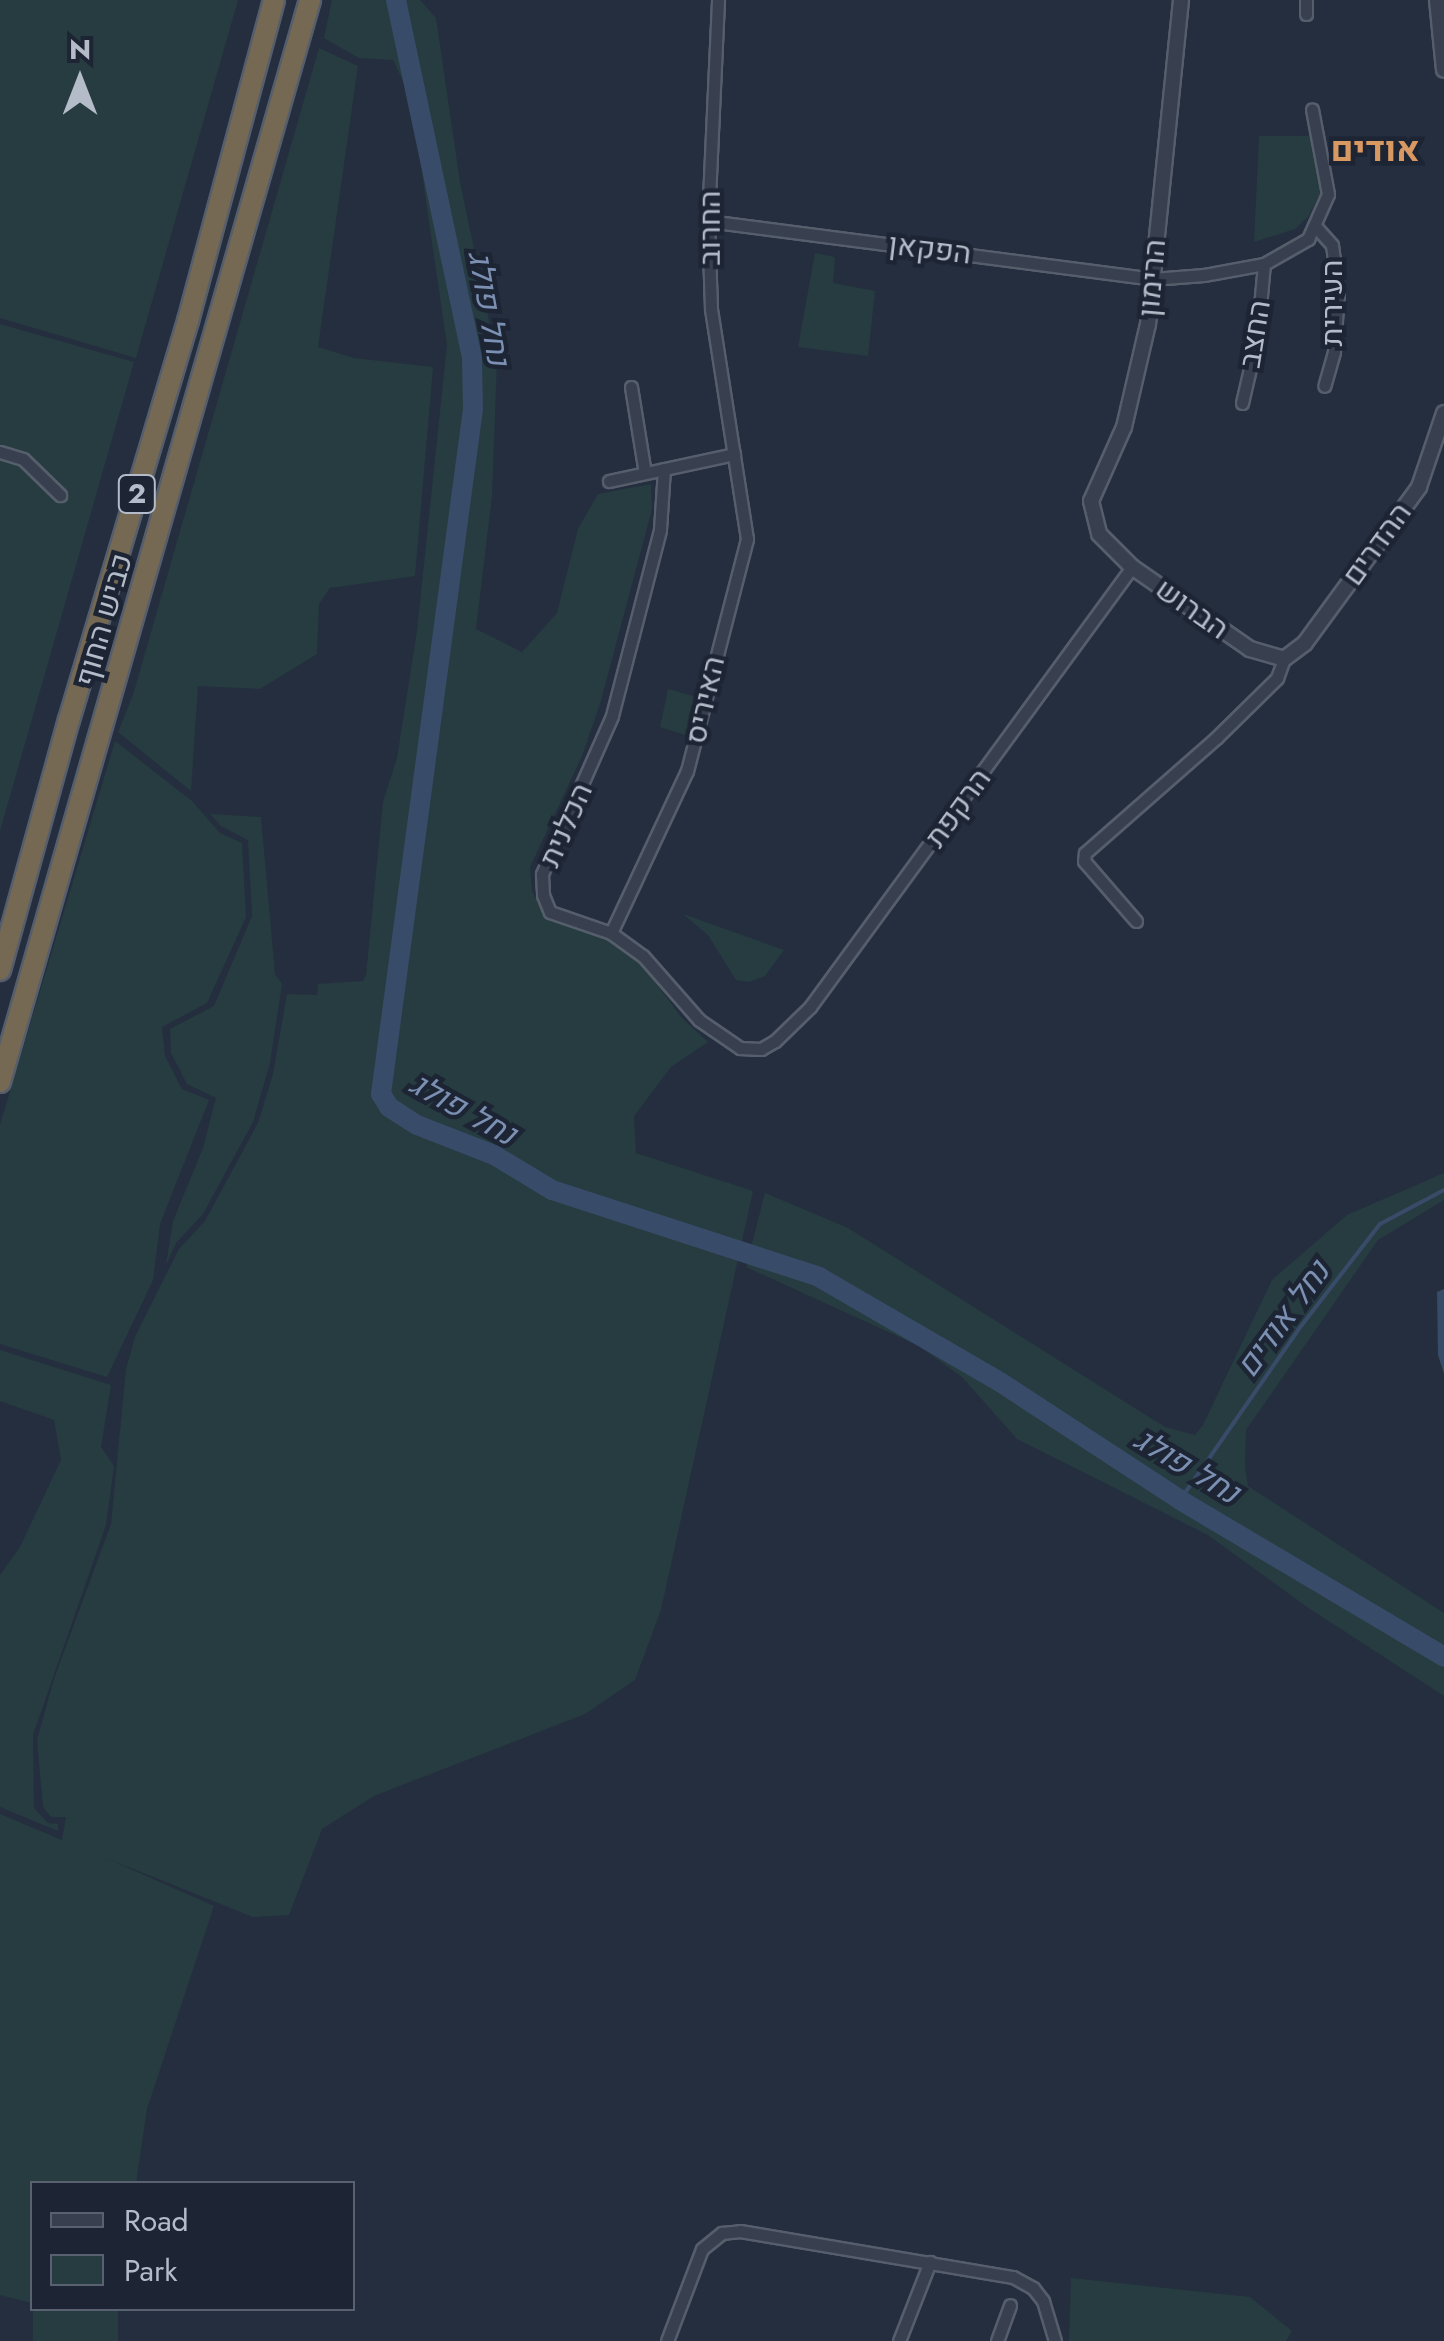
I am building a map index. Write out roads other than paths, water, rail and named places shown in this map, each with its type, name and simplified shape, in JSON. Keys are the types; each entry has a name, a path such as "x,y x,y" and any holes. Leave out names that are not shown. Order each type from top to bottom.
{"highway":[{"name":"כביש החוף","path":"0,970 69,720 188,321 274,0"},
{"name":"כביש החוף","path":"0,1082 129,644 310,0"}],"street":[{"name":"החרוב","path":"718,0 708,221 713,340 734,454"},
{"name":"הרימון","path":"1107,544 1095,525 1091,501 1132,404 1152,279 1181,0"},
{"path":"1437,0 1444,70"},
{"path":"1312,109 1328,194 1315,226"},
{"name":"הפקאן","path":"708,221 1173,281 1264,264 1308,240 1315,226"},
{"name":"העירית","path":"1315,226 1332,244 1338,290 1336,330 1324,386"},
{"name":"החצב","path":"1242,403 1257,338 1264,264"},
{"path":"630,387 645,473"},
{"name":"ההדרים","path":"1284,659 1305,642 1418,487 1444,413"},
{"path":"0,452 23,459 60,494"},
{"path":"609,481 734,454"},
{"name":"האיריס","path":"611,933 687,771 712,660 741,575 746,512 734,454"},
{"name":"הכלנית","path":"664,469 660,530 607,733 542,874 542,895 550,912 611,933 643,956 699,1020 726,1042 754,1049 775,1041"},
{"name":"הברוש","path":"1107,544 1132,567 1250,650 1284,659"},
{"name":"הרקפת","path":"775,1041 802,1017 867,934 1132,567"},
{"path":"1136,922 1084,861 1085,852 1241,714 1277,678 1284,659"},
{"path":"667,2341 697,2258 708,2242 722,2233 740,2231 1024,2281 1050,2310 1056,2341"},
{"path":"899,2341 930,2262"},
{"path":"997,2341 1010,2305"}],"water":[{"path":"1444,1289 1444,1374 1438,1355 1437,1292"}],"waterway":[{"name":"נחל פולג","path":"396,0 472,359 473,409 381,1094 389,1107 417,1125 494,1155 552,1190 819,1277 1000,1382 1180,1500 1444,1657"},
{"name":"נחל אודים","path":"1180,1500 1298,1330 1380,1224 1444,1190"}],"district":[{"name":"אודים","path":"1375,149"}]}
